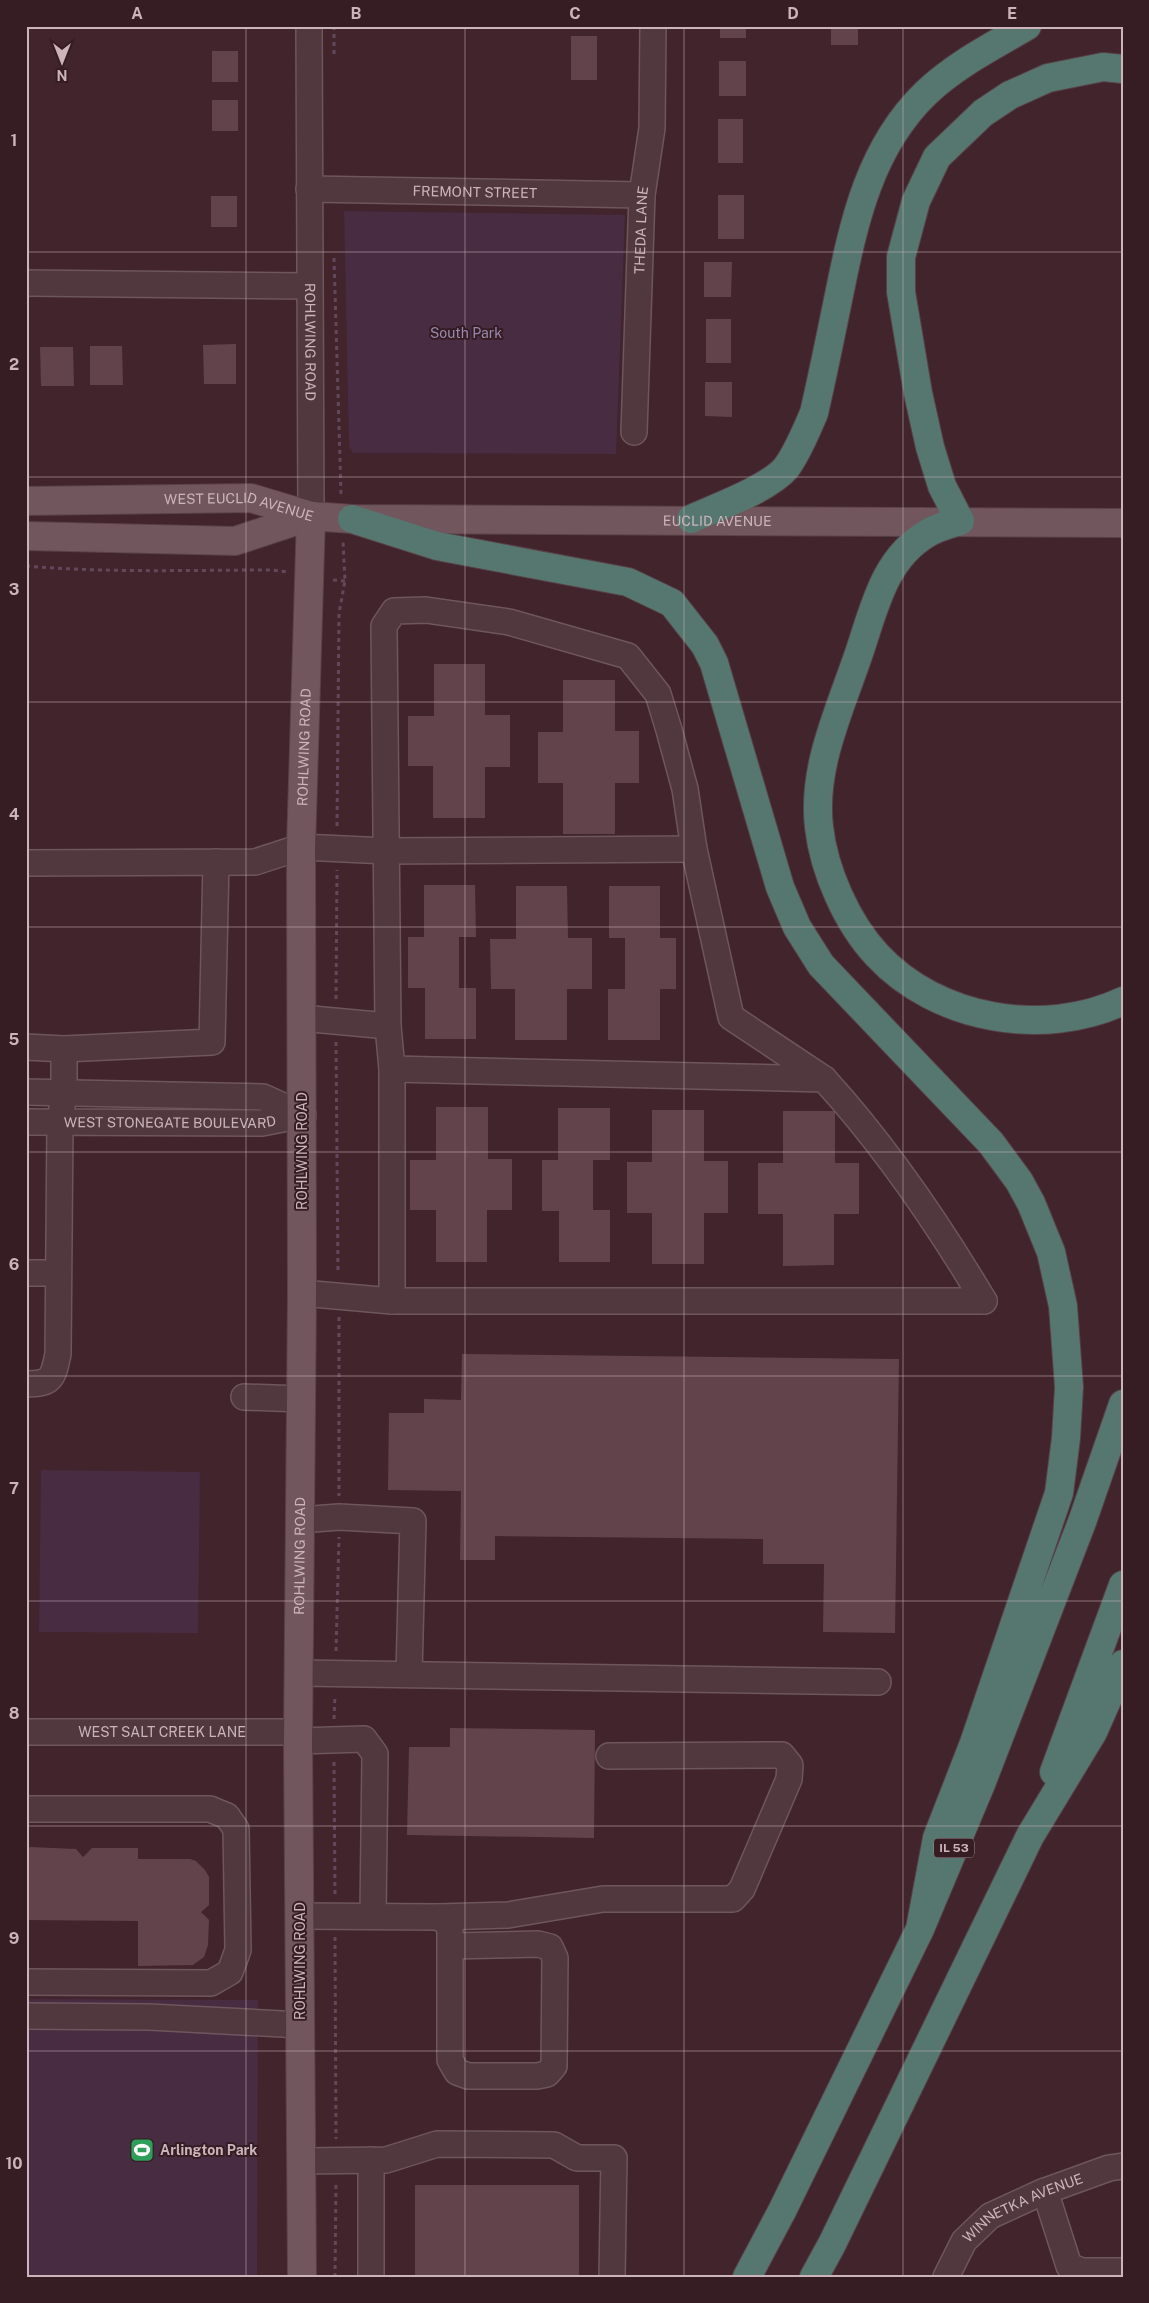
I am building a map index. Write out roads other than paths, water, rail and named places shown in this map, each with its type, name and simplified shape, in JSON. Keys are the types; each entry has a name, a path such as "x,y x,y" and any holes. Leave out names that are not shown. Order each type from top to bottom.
{"highway":[{"path":"692,519 762,486 785,469 803,440 814,413 860,205 873,169 887,142 926,93 953,71 1028,26"},
{"path":"1123,69 1103,67 1048,78 1010,95 983,113 937,157 916,201 902,257 901,292 918,393 930,447 942,486 960,520 929,532 905,549 886,576 822,761 818,809 819,828 826,864 838,894 860,933 877,955 904,979 930,995 960,1008 990,1017 1025,1020 1083,1015 1123,1001"},
{"path":"352,518 437,546 628,582 672,603 705,645 714,663 780,887 788,910 805,943 838,985 991,1143 1019,1181 1040,1222 1051,1252 1058,1280 1067,1344 1069,1387 1067,1429 1059,1493 974,1744 938,1838 920,1928"},
{"name":"IL 53","path":"747,2277 782,2212 920,1928 981,1784 1082,1522 1123,1404"},
{"path":"1030,1836 1123,1585"},
{"path":"814,2277 832,2244 1030,1836 1092,1732 1123,1664"}],"main road":[{"name":"WEST EUCLID AVENUE","path":"26,501 251,498 311,516"},
{"name":"EUCLID AVENUE","path":"311,516 352,518 960,520 1123,523"},
{"name":"WEST EUCLID AVENUE","path":"26,536 235,541 311,516"},
{"name":"ROHLWING ROAD","path":"302,2277 298,1736 302,1399 303,1115 301,1018 302,847 311,516"}],"street":[{"name":"ROHLWING ROAD","path":"309,26 311,516"},
{"name":"THEDA LANE","path":"634,432 642,195 652,128 653,26"},
{"name":"FREMONT STREET","path":"309,189 642,195"},
{"path":"26,283 309,286"},
{"path":"302,1293 392,1301 984,1301 948,1241 887,1154 860,1119 824,1078 731,1017 694,848 685,789 658,694 628,656 509,622 426,610 394,611 384,626 388,1026 392,1069 392,1301"},
{"path":"26,863 255,862 302,847 386,851 694,848"},
{"path":"26,1047 64,1049 212,1042 216,862"},
{"path":"301,1018 388,1026"},
{"path":"26,1384 42,1384 53,1376 58,1354 60,1122 64,1092 64,1049"},
{"path":"392,1069 824,1078"},
{"name":"WEST STONEGATE BOULEVARD","path":"26,1092 263,1097 303,1115"},
{"name":"WEST STONEGATE BOULEVARD","path":"26,1122 262,1123 303,1115"},
{"path":"26,1273 58,1273"},
{"path":"244,1397 302,1399"},
{"path":"300,1520 339,1517 413,1521 409,1674"},
{"path":"300,1673 335,1672 878,1682"},
{"name":"WEST SALT CREEK LANE","path":"26,1732 298,1736 334,1740 364,1739 375,1754 373,1916"},
{"path":"300,1916 438,1917 508,1915 604,1899 733,1899 742,1889 789,1779 790,1765 782,1755 609,1756"},
{"path":"26,1809 210,1809 226,1816 236,1829 238,1950 230,1972 211,1983 26,1982"},
{"path":"438,1917 445,1920 450,1928 450,1946 450,2060 457,2072 468,2076 537,2076 547,2074 554,2066 555,1958 550,1947 538,1944 450,1946"},
{"path":"26,2016 149,2016 301,2025"},
{"path":"302,2160 386,2160 437,2144 554,2145 577,2158 614,2158 612,2277"},
{"path":"371,2160 371,2277"},
{"name":"WINNETKA AVENUE","path":"946,2277 964,2241 990,2216 1045,2191 1109,2168 1123,2166"},
{"path":"1045,2191 1069,2266 1082,2271 1123,2271"}],"place":[{"name":"Arlington Park","path":"142,2150"}],"park label":[{"name":"South Park","path":"466,333"}]}
